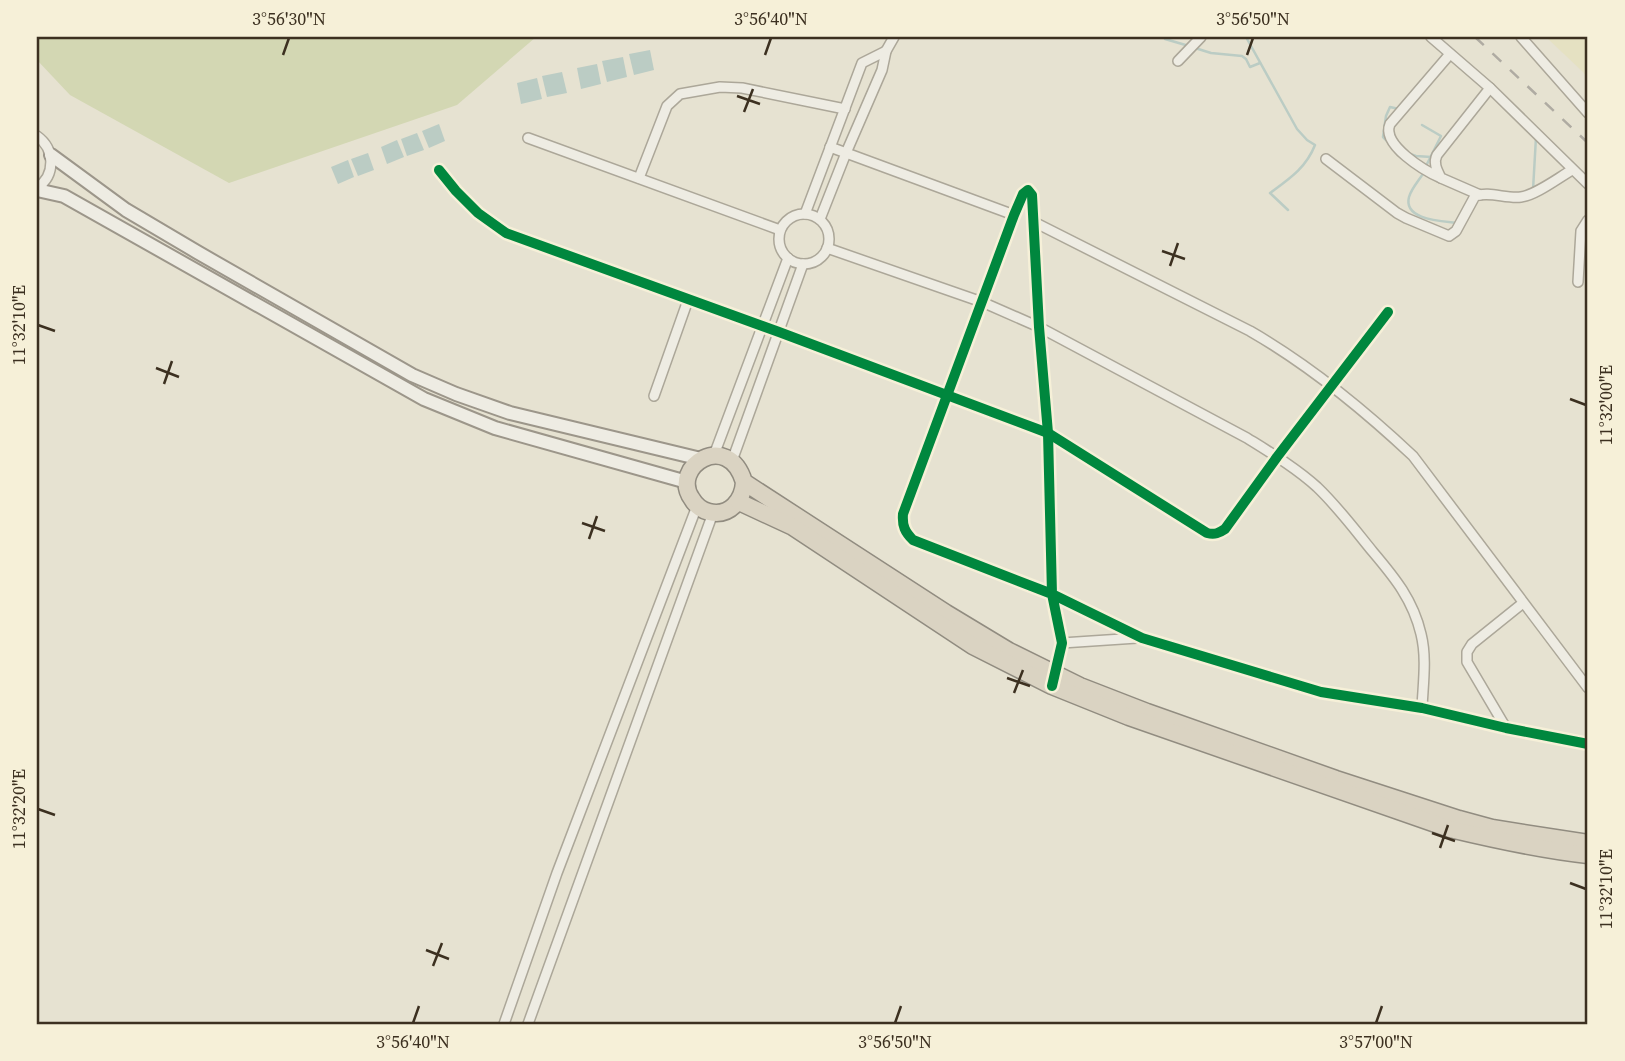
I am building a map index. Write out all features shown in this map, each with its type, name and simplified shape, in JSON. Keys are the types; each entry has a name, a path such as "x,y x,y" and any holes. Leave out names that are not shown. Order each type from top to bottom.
{"highway":[{"path":"724,456 732,461 741,470 744,481 739,502 723,512 713,513 696,506 689,495 687,482 694,465 708,457 724,456"},
{"path":"744,481 1054,680"},
{"path":"739,502 793,527 973,646 1054,680 1080,686 1336,779 1450,830 1504,842 1588,855"},
{"path":"1390,803 1492,828 1588,843"}],"street":[{"path":"820,219 882,70 886,51 894,37"},
{"path":"1178,61 1201,37"},
{"path":"1431,37 1490,88 1588,184"},
{"path":"1521,37 1588,113"},
{"path":"805,214 862,63 886,51"},
{"path":"1450,54 1390,124 1390,138 1404,155 1430,173 1479,195 1520,197 1572,170"},
{"path":"639,178 667,106 680,94 720,87 742,88 845,109"},
{"path":"1441,178 1435,164 1437,155 1490,88"},
{"path":"37,136 48,147 51,155 48,176 37,189"},
{"path":"528,138 780,230"},
{"path":"830,147 1014,215"},
{"path":"51,155 126,210 412,375 510,413 708,457 788,258"},
{"path":"1326,159 1397,213 1449,236 1456,231 1473,198 1479,195"},
{"path":"439,170 478,213 506,233 1048,433 1213,535 1225,529 1388,312"},
{"path":"37,189 64,196 424,399 495,428 687,482"},
{"path":"1054,680 1062,643 1052,594 1048,433 1032,195 1028,190 1023,194 1014,215 903,514 906,532 913,540 1052,594 1142,638 1321,692 1422,708 1588,744"},
{"path":"805,214 820,219 828,240 823,255 803,264 788,258 779,246 780,230 790,218 805,214"},
{"path":"1578,282 1581,231 1588,220"},
{"path":"1034,222 1276,346 1332,386 1390,433 1413,456 1588,688"},
{"path":"827,248 982,302 1039,327 1228,428 1277,457 1314,485 1335,505 1401,585 1414,610 1424,650 1422,708"},
{"path":"732,461 803,264"},
{"path":"654,396 688,300"},
{"path":"504,1024 557,873 696,506"},
{"path":"528,1024 713,513"},
{"path":"1506,727 1467,662 1467,652 1472,644 1523,603"},
{"path":"1062,643 1142,638"}],"shaded area":[{"path":"1546,37 1588,37 1588,80 1583,72"},
{"path":"650,50 654,70 634,75 629,54"},
{"path":"623,57 627,77 607,82 602,61"},
{"path":"597,64 601,84 581,89 577,68"},
{"path":"562,72 567,93 547,97 542,76"},
{"path":"537,78 542,99 521,104 517,83"},
{"path":"439,124 445,141 429,148 422,131"},
{"path":"417,133 424,150 407,156 401,139"},
{"path":"397,140 404,157 387,164 381,147"},
{"path":"368,153 374,170 358,176 351,159"},
{"path":"348,160 354,177 338,184 331,167"}],"green space":[{"path":"37,37 536,37 457,105 229,183 70,95 37,60"}],"waterway":[{"path":"1246,37 1297,129 1315,145 1302,167 1270,193 1288,210"},
{"path":"1165,39 1189,46"},
{"path":"1195,48 1211,53 1242,56 1250,67 1260,63"},
{"path":"1389,143 1383,137 1386,116 1390,107 1399,109"},
{"path":"1422,125 1441,136 1426,166"},
{"path":"1533,190 1536,137"},
{"path":"1407,153 1431,157"},
{"path":"1424,172 1409,197 1412,210 1425,218 1457,223"}],"railway":[{"path":"1475,37 1588,143"}],"cycle path":[{"path":"439,170 478,213 506,233 1048,433 1210,534 1225,529 1388,312"},
{"path":"1052,686 1062,643 1052,594 1048,433 1032,195 1028,190 1023,194 1014,215 903,514 905,528 913,540 1052,594 1142,638 1321,692 1422,708 1588,744"}]}
